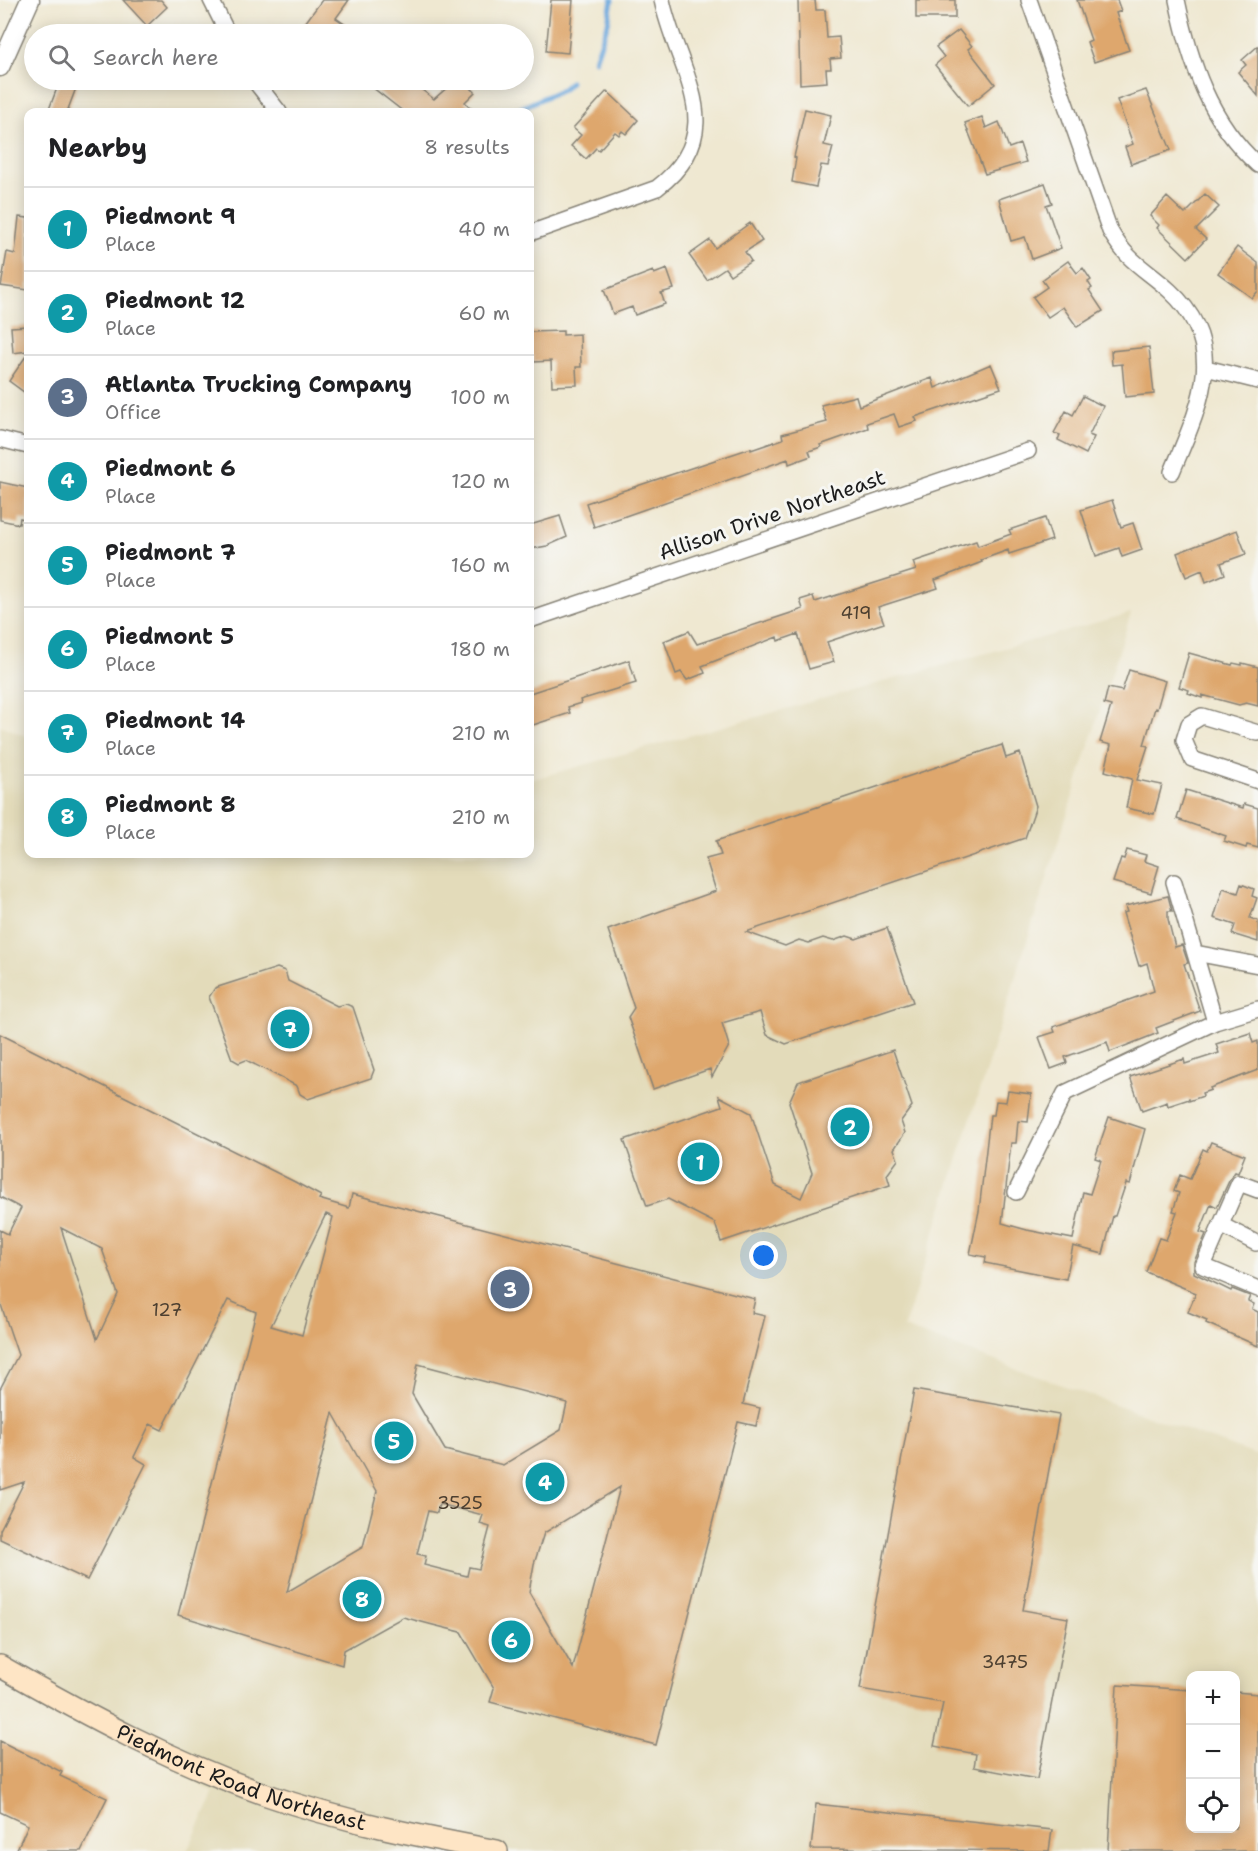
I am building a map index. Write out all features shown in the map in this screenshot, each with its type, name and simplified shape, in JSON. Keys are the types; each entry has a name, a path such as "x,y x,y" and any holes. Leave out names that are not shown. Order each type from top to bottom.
{"main road":[{"name":"Piedmont Road Northeast","path":"2,1670 175,1759 266,1795 407,1834 497,1851"}],"street":[{"path":"0,67 30,0"},
{"path":"211,0 223,24"},
{"path":"534,233 657,188 673,175 686,159 695,140 698,119 694,94 673,40 662,0"},
{"path":"1029,0 1110,231 1130,260 1170,291 1187,309 1201,336 1206,368 1201,402 1172,472"},
{"path":"1177,0 1186,40 1207,97 1220,120 1258,165"},
{"path":"262,90 276,108"},
{"path":"1206,368 1258,381"},
{"path":"0,439 24,445"},
{"name":"Allison Drive Northeast","path":"534,619 1028,451"},
{"path":"1258,733 1202,716 1189,723 1184,740 1192,759 1258,781"},
{"path":"1174,882 1215,1022"},
{"path":"1195,953 1258,965"},
{"path":"1016,1192 1065,1093 1215,1022 1258,1009"},
{"path":"1258,1190 1239,1184 1203,1266 1258,1289"},
{"path":"1221,1225 1257,1245"}],"shaded area":[{"path":"1131,613 904,1328 1258,1456 1258,1851 187,1851 215,1793 0,1666 0,725 24,735 24,858 534,858 534,779"}],"building":[{"path":"123,0 161,0 167,7 149,24 145,24"},
{"path":"322,0 349,0 336,18 345,24 304,24"},
{"path":"551,0 573,0 568,53 546,51"},
{"path":"798,0 815,0 816,10 825,10 827,38 839,37 841,58 830,59 831,69 826,69 827,82 800,84"},
{"path":"916,0 955,0 955,18 916,18"},
{"path":"1077,0 1117,0 1121,11 1116,13 1129,50 1094,62 1087,42 1091,40"},
{"path":"959,30 972,46 968,49 995,84 968,106 935,65 944,57 936,47"},
{"path":"1258,46 1258,96 1238,72 1246,65 1242,60"},
{"path":"56,90 75,90 68,108 50,108"},
{"path":"376,90 422,90 434,99 444,90 473,90 475,92 465,102 471,108 399,108"},
{"path":"1146,90 1171,150 1131,164 1125,147 1133,144 1117,100"},
{"path":"607,91 638,120 626,134 622,131 619,135 615,132 599,150 596,148 586,159 571,146 581,135 573,128"},
{"path":"805,109 831,115 824,145 833,147 828,166 821,165 816,187 792,182 796,158 794,157"},
{"path":"982,117 986,128 999,122 1009,148 1020,144 1026,162 985,174 965,123"},
{"path":"1045,183 1052,203 1046,205 1061,248 1032,259 1025,237 1011,241 999,199"},
{"path":"1205,194 1219,207 1196,230 1206,239 1188,258 1157,228 1159,225 1150,216 1167,197 1185,214"},
{"path":"19,217 24,218 24,289 1,286 7,252 15,254"},
{"path":"750,223 762,241 745,252 751,261 730,275 725,268 707,280 689,255 710,240 715,248"},
{"path":"1237,247 1258,263 1258,291 1252,298 1218,273"},
{"path":"1068,261 1077,273 1083,268 1091,280 1088,282 1092,288 1089,290 1103,311 1077,327 1063,307 1048,317 1033,297 1047,287 1042,280"},
{"path":"667,269 674,289 661,293 665,304 635,315 632,307 613,314 604,290 653,271 654,274"},
{"path":"24,326 24,352 13,353 11,327"},
{"path":"563,331 563,335 580,334 581,367 576,367 577,385 552,386 551,361 534,362 534,332"},
{"path":"1149,347 1154,394 1125,397 1122,364 1112,365 1111,351"},
{"path":"24,359 24,392 9,381"},
{"path":"991,364 1001,388 915,417 917,421 899,427 894,414 867,423 868,428 809,451 811,456 789,464 788,459 594,527 586,503 783,439 782,434 827,422 821,405 856,396 859,406 932,378 935,388"},
{"path":"1083,396 1103,406 1089,435 1094,437 1086,454 1058,440 1060,435 1054,433 1066,411 1073,415"},
{"path":"0,482 24,487 24,519 20,518 19,524 0,520"},
{"path":"1112,500 1121,527 1133,523 1142,550 1122,557 1119,548 1096,556 1081,510"},
{"path":"560,516 567,537 547,546 534,548 534,524"},
{"path":"1045,518 1052,540 1009,554 1008,550 981,560 982,562 935,580 938,588 878,607 884,623 827,642 834,662 809,669 798,634 778,641 777,637 702,666 705,673 687,680 681,672 676,674 664,641 689,631 697,644 803,609 800,600 813,596 815,602 916,570 913,562 976,541 978,546 1011,534 1009,530"},
{"path":"1237,530 1246,554 1221,563 1225,574 1206,582 1202,570 1186,577 1177,553"},
{"path":"1189,653 1232,665 1233,663 1242,665 1242,663 1258,667 1258,706 1246,703 1239,705 1202,695 1202,698 1179,687"},
{"path":"629,660 636,683 580,700 581,703 568,707 570,713 534,725 534,692"},
{"path":"1129,670 1165,681 1144,745 1148,746 1137,780 1162,785 1154,814 1126,808 1132,779 1105,771 1111,745 1100,742 1111,706 1104,704 1108,688 1122,691"},
{"path":"1002,745 1006,758 1020,753 1036,806 1025,838 746,932 785,946 799,940 809,943 823,938 833,941 847,936 856,939 887,928 913,1002 786,1044 767,1035 760,1012 722,1023 729,1046 712,1077 710,1069 653,1089 628,1017 634,1008 608,930 716,891 706,859 721,855 716,841"},
{"path":"1186,790 1243,808 1244,804 1258,808 1258,848 1247,845 1246,848 1224,841 1226,836 1177,819"},
{"path":"1127,850 1146,855 1144,861 1159,866 1151,893 1113,882 1121,858 1124,859"},
{"path":"1241,884 1254,889 1252,896 1257,898 1250,918 1258,921 1258,942 1232,934 1235,925 1214,918 1223,888 1238,893"},
{"path":"1168,896 1172,911 1168,911 1168,919 1175,947 1182,945 1188,963 1184,964 1200,1011 1156,1028 1158,1033 1110,1052 1107,1042 1065,1057 1067,1063 1051,1069 1039,1037 1055,1032 1053,1027 1154,991 1147,963 1139,966 1123,913 1127,912 1125,906"},
{"path":"277,968 285,971 288,981 337,1006 346,1004 353,1007 374,1070 371,1078 308,1099 300,1094 297,1086 246,1060 239,1063 232,1059 209,997 215,988"},
{"path":"1250,1033 1253,1043 1258,1041 1258,1070 1210,1088 1211,1090 1202,1093 1203,1096 1189,1101 1189,1099 1168,1106 1167,1102 1142,1111 1130,1077 1184,1059 1185,1064 1219,1053 1216,1044"},
{"path":"0,1034 295,1182 321,1196 319,1199 349,1208 352,1194 755,1299 752,1313 765,1316 743,1404 760,1408 756,1426 738,1422 656,1745 490,1702 494,1688 461,1632 403,1617 344,1650 342,1665 178,1615 256,1312 228,1300 162,1430 150,1424 134,1457 146,1464 87,1580 0,1539 0,1530 24,1482 0,1490 0,1389 18,1355 0,1302 0,1230 8,1234 21,1208 0,1197","holes":["326,1214 333,1217 302,1335 271,1326","61,1228 102,1249 118,1294 97,1339","418,1364 567,1403 561,1430 503,1465 445,1450 412,1394","333,1413 377,1491 363,1547 287,1592","620,1487 573,1668 529,1592 534,1564 544,1533","439,1504 483,1515 480,1524 490,1527 479,1569 469,1567 467,1576 424,1565 426,1556 417,1554 428,1511 437,1513"]},
{"path":"893,1050 912,1106 901,1121 905,1133 894,1149 898,1160 887,1175 890,1185 721,1242 715,1223 668,1199 647,1206 624,1140 722,1106 719,1096 751,1113 775,1185 801,1198 812,1173 789,1102 798,1082"},
{"path":"1008,1091 1031,1094 1028,1122 1018,1121 1016,1143 1011,1143 1002,1223 1027,1230 1073,1239 1083,1192 1090,1194 1101,1160 1095,1158 1109,1117 1145,1129 1130,1184 1126,1183 1115,1216 1113,1216 1103,1254 1073,1246 1066,1279 985,1263 986,1257 970,1254 979,1211 990,1115 994,1115 996,1101 1006,1102"},
{"path":"1211,1142 1245,1155 1238,1173 1235,1172 1230,1179 1217,1207 1211,1204 1200,1232 1206,1234 1194,1262 1194,1273 1231,1291 1232,1289 1250,1296 1248,1301 1254,1304 1252,1309 1258,1312 1258,1346 1206,1323 1207,1320 1188,1312 1196,1293 1146,1272 1159,1238 1166,1240 1177,1212 1173,1211 1179,1193 1174,1191 1180,1175 1190,1179 1203,1149 1207,1151"},
{"path":"914,1390 1059,1415 1023,1610 1068,1618 1037,1779 974,1767 976,1754 934,1746 943,1703 860,1689"},
{"path":"1117,1685 1186,1690 1186,1833 1240,1833 1240,1692 1258,1694 1258,1851 1108,1851"},
{"path":"0,1741 62,1772 60,1776 107,1798 81,1851 16,1851 28,1825 0,1812"},
{"path":"816,1804 1052,1830 1049,1851 811,1849"}],"waterway":[{"path":"595,60 608,23 612,0"},
{"path":"521,108 563,89 570,82"}],"place":[{"name":"Piedmont 14","path":"290,1029"},
{"name":"Piedmont 12","path":"850,1127"},
{"name":"Piedmont 9","path":"700,1162"},
{"name":"Atlanta Trucking Company","path":"510,1289"},
{"name":"Piedmont 7","path":"394,1441"},
{"name":"Piedmont 6","path":"545,1482"},
{"name":"Piedmont 8","path":"362,1599"},
{"name":"Piedmont 5","path":"511,1640"}]}
